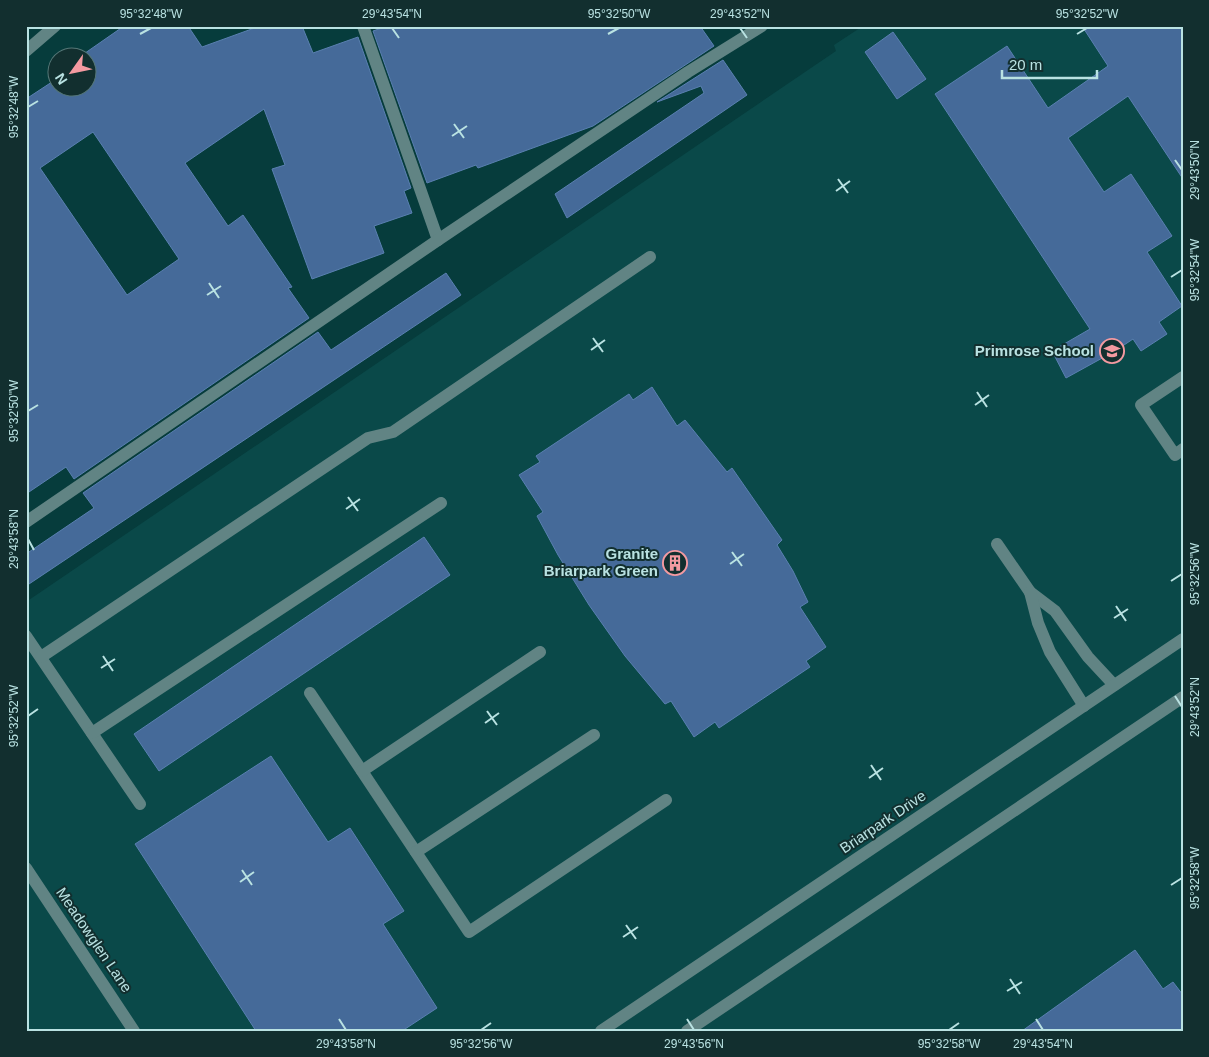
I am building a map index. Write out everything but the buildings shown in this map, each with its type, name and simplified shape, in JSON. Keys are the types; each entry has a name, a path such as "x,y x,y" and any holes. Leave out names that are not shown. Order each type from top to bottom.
{"street":[{"path":"26,51 55,26"},
{"path":"363,26 438,240"},
{"path":"26,522 438,240 688,72 762,26"},
{"path":"41,657 368,438 393,432 650,257"},
{"path":"1183,377 1141,405 1174,455 1183,449"},
{"path":"92,733 441,503"},
{"path":"997,544 1030,592 1055,611 1088,657 1114,685"},
{"path":"1030,592 1038,623 1050,652 1084,706"},
{"path":"26,636 140,804"},
{"name":"Briarpark Drive","path":"601,1031 1183,639"},
{"path":"362,771 540,652"},
{"path":"310,693 469,932 666,800"},
{"path":"687,1031 1183,697"},
{"path":"416,852 594,735"},
{"name":"Meadowglen Lane","path":"26,868 134,1031"}],"shaded area":[{"path":"863,26 1183,26 1183,1031 26,1031 26,602 836,51 834,45"}],"place":[{"name":"Primrose School","path":"1112,351"},
{"name":"Granite Briarpark Green","path":"675,563"}]}
